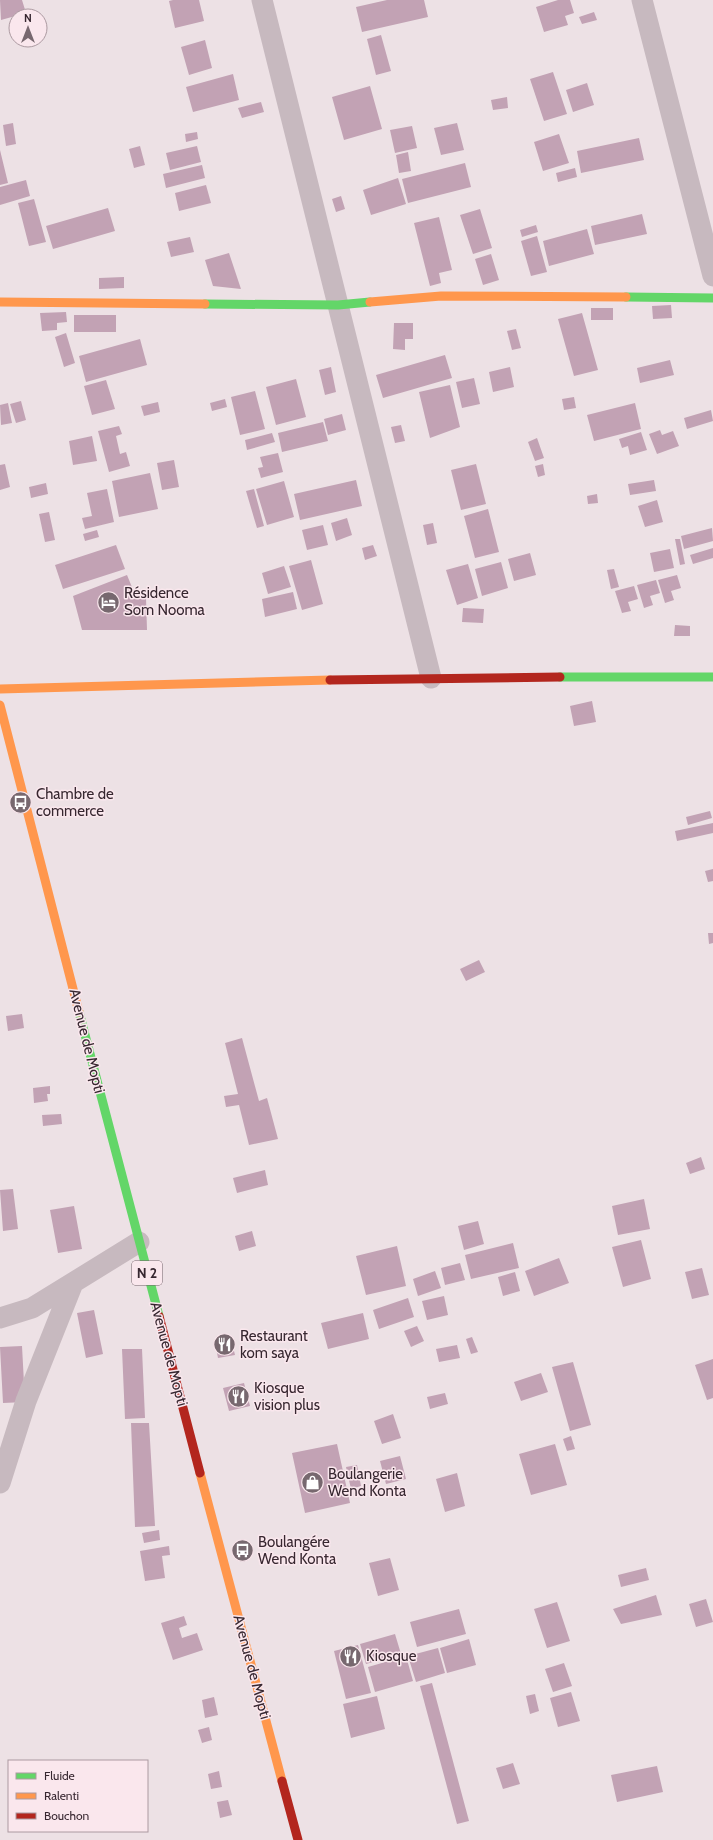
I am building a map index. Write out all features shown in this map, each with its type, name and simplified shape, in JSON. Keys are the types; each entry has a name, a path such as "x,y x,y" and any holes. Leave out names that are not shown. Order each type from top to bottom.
{"street":[{"path":"262,0 431,678"},
{"path":"642,0 713,276"},
{"path":"0,302 338,305 441,296 713,298"},
{"path":"0,689 431,678 713,677"},
{"name":"Avenue de Mopti","path":"0,705 138,1242 298,1840"},
{"path":"0,1318 32,1308 138,1242"},
{"path":"0,1483 26,1401 73,1283"}],"building":[{"path":"0,0 22,0 24,8 8,8 8,18 1,20"},
{"path":"199,0 204,21 175,28 169,1"},
{"path":"387,0 424,0 428,17 362,32 356,7"},
{"path":"558,0 570,0 574,13 565,16 568,25 544,32 536,7"},
{"path":"594,12 597,20 582,24 579,17"},
{"path":"381,35 391,71 376,75 367,39"},
{"path":"205,40 212,68 189,75 181,47"},
{"path":"553,72 567,114 544,121 530,79"},
{"path":"233,74 239,100 193,112 186,87"},
{"path":"587,83 594,105 573,112 566,90"},
{"path":"370,86 382,129 344,140 332,97"},
{"path":"507,97 508,108 493,110 491,100"},
{"path":"261,102 264,112 242,118 238,108"},
{"path":"13,123 16,144 6,146 3,125"},
{"path":"457,123 464,150 441,155 434,128"},
{"path":"412,126 417,148 395,153 390,130"},
{"path":"197,132 198,139 186,142 185,134"},
{"path":"559,134 569,163 543,171 534,142"},
{"path":"639,138 644,160 581,173 577,151"},
{"path":"140,146 145,165 134,168 129,149"},
{"path":"197,146 201,162 170,170 166,153"},
{"path":"0,150 8,183 0,185"},
{"path":"408,152 411,171 399,173 396,155"},
{"path":"465,163 471,187 408,203 402,179"},
{"path":"202,165 205,178 166,188 163,174"},
{"path":"575,168 577,177 558,182 556,173"},
{"path":"398,178 406,204 371,215 363,190"},
{"path":"26,180 30,196 0,205 0,187"},
{"path":"206,185 211,203 179,211 175,193"},
{"path":"341,196 345,209 336,212 332,199"},
{"path":"34,199 46,242 29,246 18,203"},
{"path":"108,208 115,231 53,249 46,226"},
{"path":"480,209 492,248 473,254 460,215"},
{"path":"642,214 647,234 595,245 591,226"},
{"path":"439,217 452,270 439,273 441,283 430,286 414,223"},
{"path":"536,225 538,232 522,237 520,230"},
{"path":"587,229 594,254 549,266 543,241"},
{"path":"537,236 547,272 531,276 521,241"},
{"path":"190,237 194,252 171,257 167,242"},
{"path":"229,253 241,289 213,286 205,260"},
{"path":"491,254 499,280 483,285 475,259"},
{"path":"124,277 124,288 99,289 99,278"},
{"path":"671,305 672,318 653,319 652,306"},
{"path":"591,308 613,308 613,320 591,320"},
{"path":"66,312 67,322 57,323 57,330 42,331 40,313"},
{"path":"582,313 598,370 574,376 558,319"},
{"path":"74,315 116,315 116,332 74,332"},
{"path":"394,323 413,323 413,339 405,339 405,350 393,349"},
{"path":"516,329 521,348 512,350 507,331"},
{"path":"66,333 75,363 64,367 55,337"},
{"path":"140,339 147,365 86,382 79,356"},
{"path":"445,355 452,378 383,398 376,375"},
{"path":"670,360 674,375 640,383 637,368"},
{"path":"331,367 336,392 325,395 319,370"},
{"path":"510,367 514,387 493,392 489,372"},
{"path":"474,378 480,404 462,408 456,382"},
{"path":"296,379 306,417 276,425 266,387"},
{"path":"106,380 115,409 92,415 84,386"},
{"path":"450,385 460,427 430,438 419,392"},
{"path":"255,391 265,429 240,435 231,397"},
{"path":"574,397 576,408 564,410 562,399"},
{"path":"225,399 227,407 212,411 210,403"},
{"path":"21,401 26,420 16,423 10,404"},
{"path":"158,402 160,412 144,416 141,406"},
{"path":"8,403 12,423 1,425 0,405"},
{"path":"635,403 641,429 594,441 587,415"},
{"path":"711,410 713,421 687,429 684,418"},
{"path":"342,414 346,430 328,435 324,419"},
{"path":"323,422 328,441 282,452 278,433"},
{"path":"401,425 405,441 395,443 391,427"},
{"path":"119,426 122,434 116,436 120,454 126,452 130,466 109,472 98,431"},
{"path":"660,430 662,435 673,431 679,446 657,454 649,434"},
{"path":"641,432 647,450 630,455 628,446 622,448 619,439"},
{"path":"272,433 275,442 247,450 245,440"},
{"path":"92,436 97,461 73,465 69,441"},
{"path":"537,438 544,458 535,461 528,442"},
{"path":"278,453 283,472 261,478 258,468 263,467 260,457"},
{"path":"174,460 179,487 162,490 157,463"},
{"path":"5,464 10,487 0,490 0,465"},
{"path":"476,464 486,504 461,510 451,470"},
{"path":"543,464 545,475 538,477 535,466"},
{"path":"150,473 158,509 119,517 112,481"},
{"path":"356,480 362,506 300,520 294,494"},
{"path":"654,480 656,491 630,495 628,484"},
{"path":"284,481 294,517 267,525 256,489"},
{"path":"46,483 48,494 31,498 29,487"},
{"path":"107,489 114,522 85,529 82,518 92,516 87,493"},
{"path":"254,489 264,526 257,528 246,491"},
{"path":"597,494 598,503 588,504 587,496"},
{"path":"657,500 663,522 645,527 638,506"},
{"path":"488,509 499,552 475,558 464,516"},
{"path":"49,512 55,540 45,542 39,514"},
{"path":"347,518 352,535 336,541 331,523"},
{"path":"433,523 437,543 427,545 423,525"},
{"path":"323,525 328,545 307,550 302,530"},
{"path":"712,528 713,541 684,549 681,536"},
{"path":"97,530 99,537 85,541 83,534"},
{"path":"675,539 680,539 685,564 680,565"},
{"path":"116,545 125,569 63,589 55,565"},
{"path":"373,545 377,556 365,560 362,548"},
{"path":"713,548 713,558 693,564 690,555"},
{"path":"670,549 674,568 654,572 650,553"},
{"path":"530,553 536,575 514,581 508,559"},
{"path":"311,560 323,604 302,610 289,566"},
{"path":"501,562 508,588 482,596 475,569"},
{"path":"468,564 478,598 457,605 446,570"},
{"path":"284,566 291,587 268,594 262,573"},
{"path":"614,569 619,587 611,589 607,570"},
{"path":"127,575 136,597 146,598 147,630 82,630 73,596"},
{"path":"677,575 681,588 671,591 674,600 665,603 658,580"},
{"path":"656,580 660,593 650,596 653,605 644,608 637,585"},
{"path":"634,586 638,599 628,602 631,611 622,613 615,591"},
{"path":"293,592 297,609 265,617 262,599"},
{"path":"463,608 484,609 483,623 462,622"},
{"path":"675,625 690,626 690,636 674,636"},
{"path":"592,701 596,722 574,726 570,706"},
{"path":"710,811 712,818 688,825 686,817"},
{"path":"713,823 713,833 677,841 675,831"},
{"path":"713,869 713,881 708,882 705,871"},
{"path":"708,933 713,933 713,943 709,944"},
{"path":"479,960 485,972 466,981 460,969"},
{"path":"22,1014 24,1028 8,1031 6,1016"},
{"path":"242,1038 259,1101 267,1098 278,1139 249,1145 239,1105 226,1107 224,1096 238,1094 225,1043"},
{"path":"50,1086 50,1094 47,1094 48,1101 34,1103 33,1088"},
{"path":"61,1114 62,1124 43,1126 42,1115"},
{"path":"701,1157 705,1169 690,1174 686,1163"},
{"path":"265,1170 268,1185 237,1193 233,1178"},
{"path":"13,1189 18,1229 3,1231 0,1190"},
{"path":"644,1199 650,1229 618,1235 612,1206"},
{"path":"74,1206 82,1249 58,1253 50,1210"},
{"path":"478,1221 484,1244 464,1250 458,1226"},
{"path":"252,1231 256,1246 239,1251 235,1236"},
{"path":"641,1240 651,1279 623,1287 612,1247"},
{"path":"513,1243 519,1268 471,1279 465,1255"},
{"path":"397,1246 406,1286 366,1295 356,1256"},
{"path":"559,1258 569,1283 534,1296 525,1271"},
{"path":"460,1263 465,1280 445,1285 441,1268"},
{"path":"702,1268 709,1295 692,1299 685,1272"},
{"path":"435,1271 441,1288 418,1296 413,1279"},
{"path":"515,1272 520,1291 503,1296 498,1277"},
{"path":"444,1296 448,1315 427,1320 422,1301"},
{"path":"408,1298 414,1317 379,1329 373,1310"},
{"path":"94,1310 103,1354 86,1358 77,1313"},
{"path":"363,1313 369,1339 328,1349 321,1323"},
{"path":"417,1326 424,1341 411,1347 404,1331"},
{"path":"472,1337 478,1352 471,1354 466,1339"},
{"path":"231,1339 235,1355 218,1358 215,1342"},
{"path":"457,1345 460,1358 439,1362 436,1349"},
{"path":"22,1346 25,1402 3,1403 0,1347"},
{"path":"122,1349 142,1349 145,1418 125,1419"},
{"path":"713,1359 713,1398 707,1400 695,1365"},
{"path":"573,1362 591,1425 570,1431 552,1367"},
{"path":"541,1373 548,1392 521,1401 514,1382"},
{"path":"244,1383 250,1406 229,1411 223,1388"},
{"path":"445,1393 448,1404 430,1409 427,1397"},
{"path":"393,1414 401,1438 382,1444 374,1421"},
{"path":"131,1423 149,1423 155,1526 135,1527"},
{"path":"571,1436 575,1449 567,1451 563,1439"},
{"path":"337,1444 350,1503 305,1513 292,1453"},
{"path":"555,1444 567,1485 531,1495 519,1454"},
{"path":"400,1456 406,1479 386,1484 380,1461"},
{"path":"357,1465 361,1486 351,1489 346,1467"},
{"path":"457,1473 465,1506 445,1512 436,1479"},
{"path":"159,1530 160,1540 144,1543 142,1533"},
{"path":"169,1546 170,1555 162,1556 165,1578 145,1581 140,1551"},
{"path":"390,1558 399,1590 378,1596 369,1563"},
{"path":"646,1568 649,1580 621,1587 618,1575"},
{"path":"656,1595 662,1615 621,1624 613,1609"},
{"path":"706,1599 713,1622 696,1627 689,1604"},
{"path":"557,1602 570,1641 547,1648 534,1609"},
{"path":"459,1609 466,1634 417,1647 410,1622"},
{"path":"184,1616 187,1625 179,1628 182,1638 197,1633 203,1650 173,1660 161,1623"},
{"path":"395,1634 401,1654 366,1664 360,1644"},
{"path":"469,1639 476,1665 447,1673 440,1648"},
{"path":"358,1645 371,1693 346,1699 334,1651"},
{"path":"438,1648 445,1673 416,1682 408,1656"},
{"path":"406,1656 413,1681 375,1692 368,1667"},
{"path":"564,1663 572,1686 553,1692 545,1669"},
{"path":"432,1683 469,1821 457,1824 420,1686"},
{"path":"571,1692 580,1721 558,1727 550,1698"},
{"path":"535,1694 539,1711 530,1714 526,1696"},
{"path":"377,1696 385,1729 351,1738 343,1704"},
{"path":"214,1697 218,1715 205,1718 202,1700"},
{"path":"209,1727 212,1740 202,1743 198,1730"},
{"path":"513,1763 520,1784 503,1789 496,1768"},
{"path":"657,1766 663,1792 617,1802 611,1775"},
{"path":"219,1771 222,1787 211,1789 208,1774"},
{"path":"228,1800 232,1815 220,1818 217,1802"}],"traffic: fast":[{"path":"626,297 713,298"},
{"path":"205,304 338,305 370,302"},
{"path":"560,677 713,677"},
{"path":"79,1012 159,1316"}],"traffic: slow":[{"path":"370,302 441,296 626,297"},
{"path":"0,302 205,304"},
{"path":"0,689 330,680"},
{"path":"0,705 79,1012"},
{"path":"200,1473 282,1781"}],"traffic: jam":[{"path":"330,680 560,677"},
{"path":"159,1316 200,1473"},
{"path":"282,1781 298,1840"}],"place":[{"name":"Résidence Som Nooma","path":"108,602"},
{"name":"Chambre de commerce","path":"20,803"},
{"name":"Restaurant kom saya","path":"225,1345"},
{"name":"Kiosque vision plus","path":"239,1397"},
{"name":"Boulangerie Wend Konta","path":"313,1483"},
{"name":"Boulangére Wend Konta","path":"243,1551"},
{"name":"Kiosque","path":"350,1656"}]}
